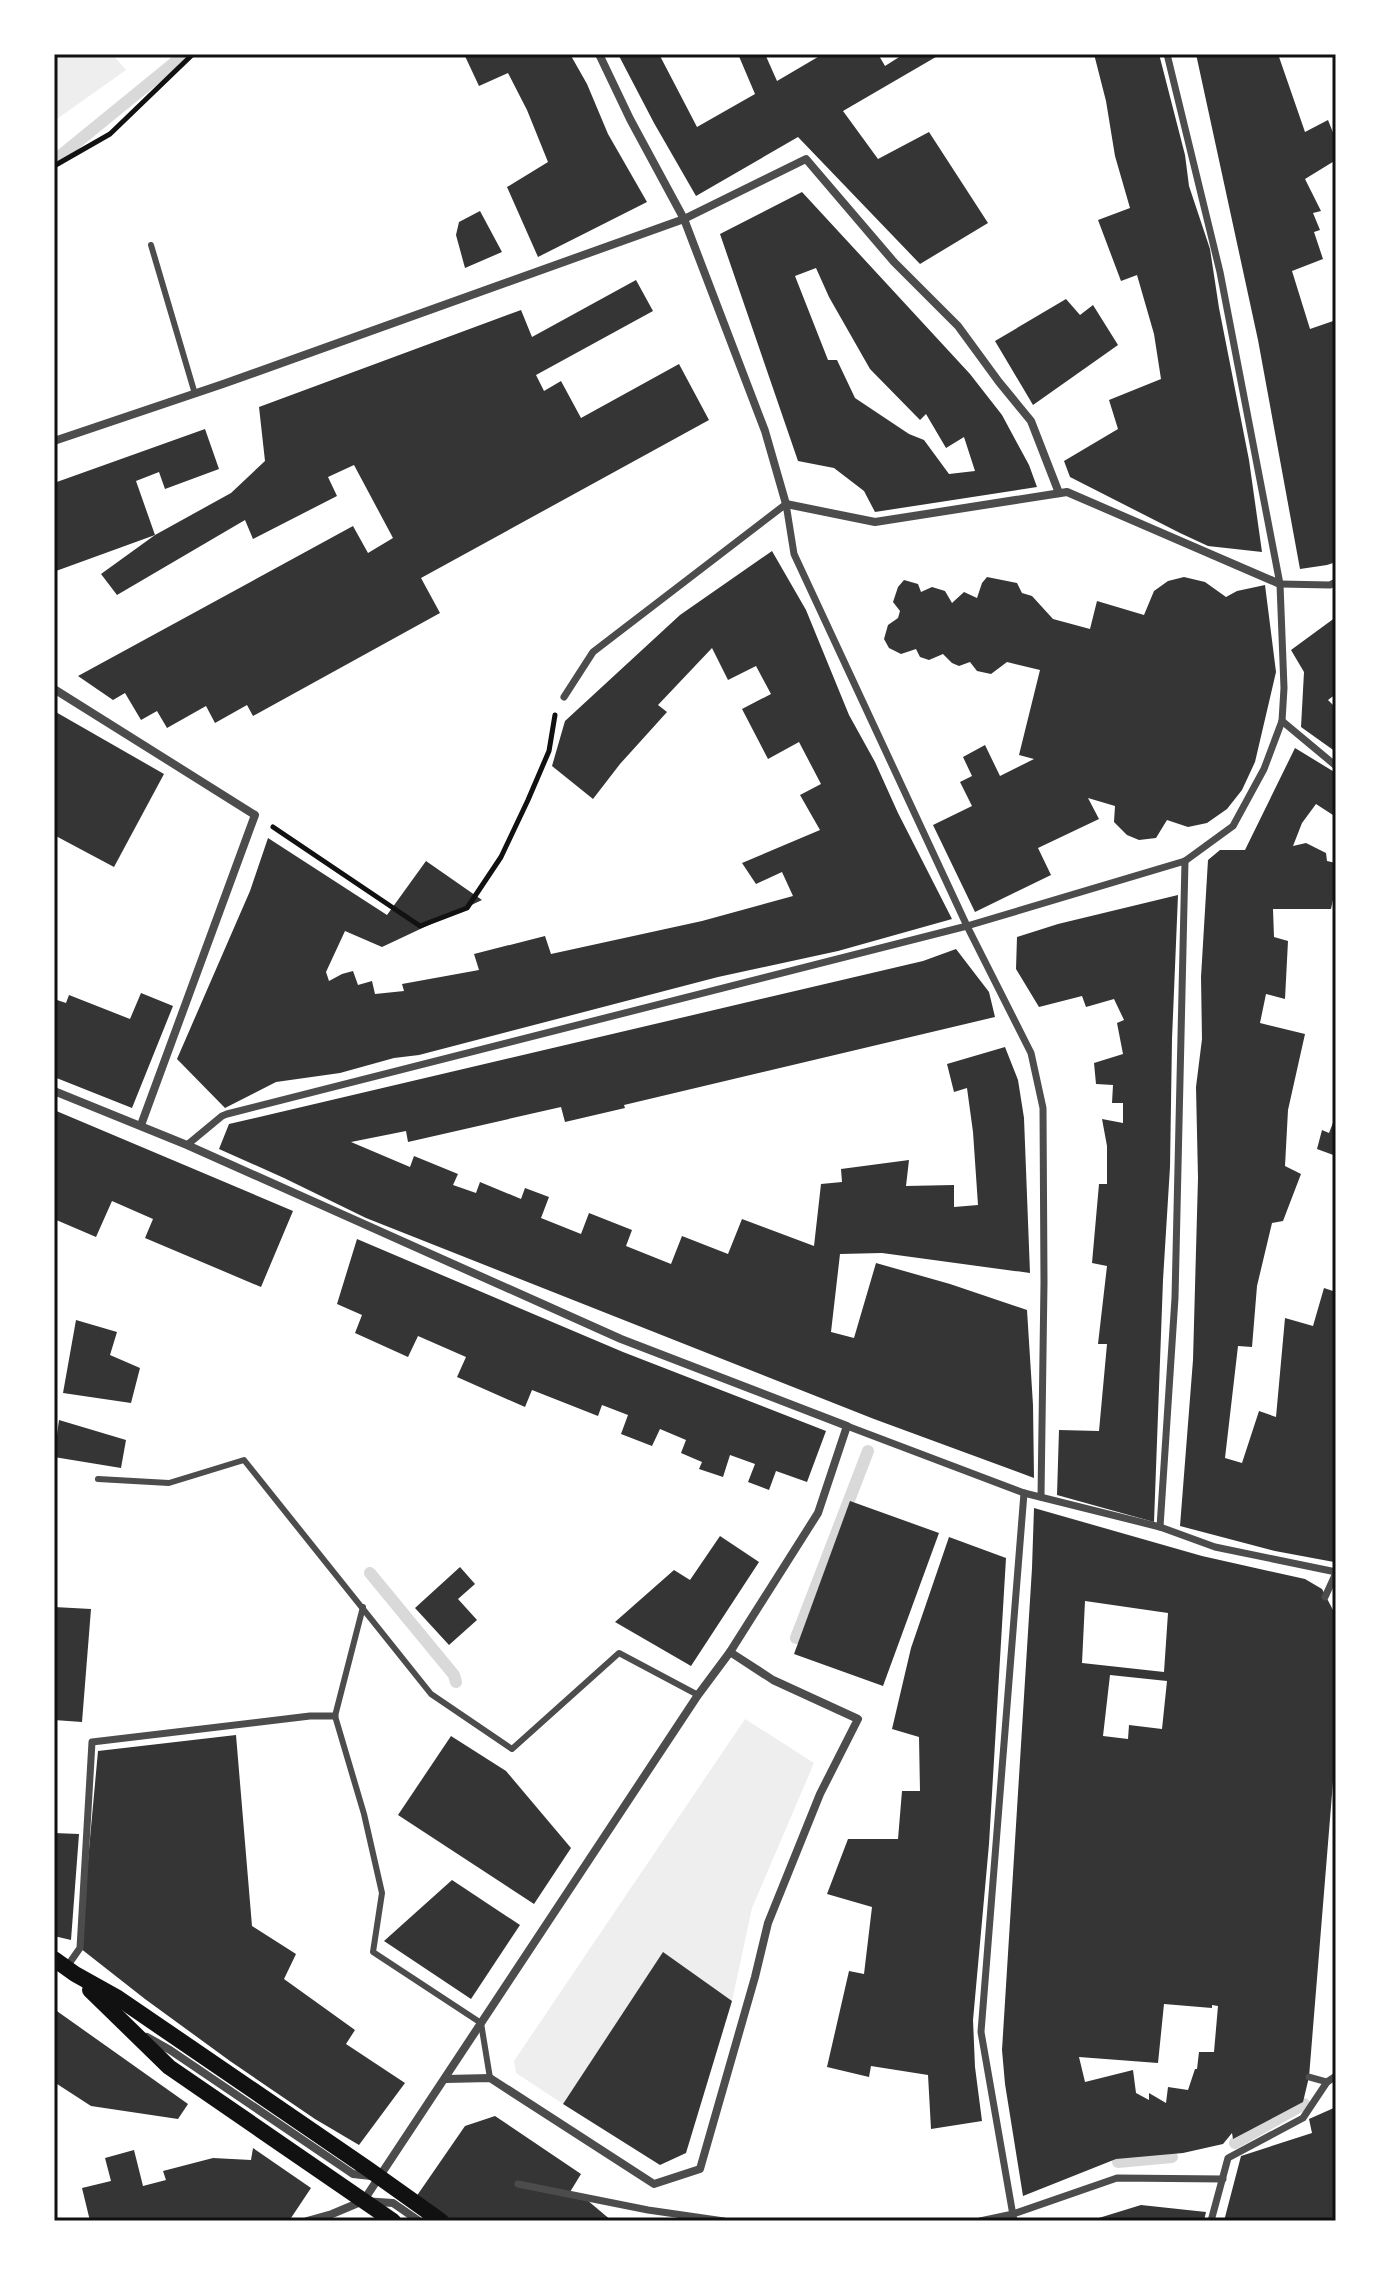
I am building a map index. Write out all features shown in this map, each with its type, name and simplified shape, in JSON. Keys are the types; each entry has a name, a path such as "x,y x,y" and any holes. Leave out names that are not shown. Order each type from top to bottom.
{"main road":[{"path":"65,1967 169,2067 393,2221"},
{"path":"65,1967 118,1998 441,2221"}],"street":[{"path":"599,54 684,219 765,431 786,504 794,554 967,926 1031,1053 1043,1108 1041,1497"},
{"path":"187,1145 227,1114 967,926 1185,861 1233,826 1264,769 1282,721 1284,688 1280,584 1220,272 1167,54"},
{"path":"54,441 195,394 684,219 806,159 894,262 958,326 1031,421 1059,493"},
{"path":"564,697 593,652 786,504 875,522 1067,492 1280,584 1330,585 1336,582"},
{"path":"54,689 255,815 141,1125"},
{"path":"1282,721 1336,766"},
{"path":"1160,1527 1175,1298 1185,861"},
{"path":"54,1091 187,1145 621,1339 1024,1493 1160,1527 1215,1547 1336,1573 1325,1597"},
{"path":"363,2201 698,1695 730,1652 818,1513 847,1426"},
{"path":"1014,2217 981,2032 1024,1493"},
{"path":"446,2079 490,2078 654,2184 700,2169 768,1923 820,1794 858,1719 773,1680 730,1652"},
{"path":"65,1967 80,1948 92,1742 310,1716 335,1716"},
{"path":"126,2025 170,2050 353,2174 380,2177"},
{"path":"1211,2221 1228,2158 1303,2118 1327,2082 1336,2076"},
{"path":"1309,2077 1327,2082"},
{"path":"980,2221 1014,2217 1117,2178 1223,2179"},
{"path":"518,2184 648,2210 724,2221"},
{"path":"307,2221 363,2201 393,2203 419,2221"}],"lane":[{"path":"151,245 195,394"},
{"path":"98,1479 169,1483 244,1460 431,1694 512,1749 619,1653 698,1695"},
{"path":"363,1607 335,1716 364,1814 382,1893 373,1952 481,2023 490,2078"}],"path":[{"path":"54,166 110,134 193,54"},
{"path":"255,815 420,926 467,908 501,857 549,751 553,718 564,697"}],"shaded area":[{"path":"54,54 112,54 126,70 54,121"},
{"path":"745,1719 814,1763 752,1908 732,2001 663,1953 563,2104 516,2073 514,2061"}],"building":[{"path":"464,54 570,54 587,84 608,134 647,202 538,257 507,187 548,162 508,73 479,86"},
{"path":"618,54 659,54 697,127 755,94 738,54 765,54 777,81 823,54 878,54 885,66 904,54 941,54 843,111 878,159 929,132 988,223 920,264 798,137 696,196"},
{"path":"1094,54 1159,54 1185,155 1189,186 1210,249 1249,460 1262,552 1208,546 1070,477 1064,461 1118,429 1109,400 1161,379 1154,334 1137,275 1121,281 1098,220 1130,208 1115,156"},
{"path":"1196,54 1278,54 1305,132 1328,120 1336,140 1336,160 1305,179 1321,211 1313,213 1320,230 1314,232 1323,259 1292,271 1310,329 1336,320 1336,562 1327,565 1300,569 1258,340"},
{"path":"802,192 970,374 1002,415 1029,465 1037,487 875,512 864,491 834,468 798,461 720,234","holes":["816,268 870,369 920,420 926,414 946,448 964,437 975,471 949,474 924,440 909,434 855,398 837,360 828,360 795,276"]},
{"path":"480,211 502,252 465,268 456,235 459,222"},
{"path":"636,280 653,311 536,375 544,391 561,381 581,418 679,364 709,420 421,578 440,613 253,716 247,705 215,723 206,706 167,728 157,711 141,720 125,693 113,700 78,676 353,526 368,553 393,538 354,465 328,477 337,496 253,539 245,520 117,595 101,574 155,535 231,493 265,461 259,407 521,310 532,337"},
{"path":"1066,299 1080,315 1093,305 1118,345 1033,405 995,341"},
{"path":"205,429 219,469 165,489 159,472 136,481 155,535 56,571 54,483"},
{"path":"772,551 806,610 849,715 952,919 838,951 718,977 419,1055 394,1058 340,1073 276,1082 225,1108 177,1059 250,891 268,838 387,915 426,861 482,900 382,947 345,931 326,972 329,981 353,971 358,985 372,981 375,994 404,991 402,984 479,970 474,954 545,936 551,954 702,921 793,896 782,872 756,884 742,863 820,830 800,795 821,784 799,742 768,759 742,709 771,694 756,666 728,680 712,648 658,705 667,712 593,799 552,766 565,721 680,615"},
{"path":"987,577 1017,583 1022,593 1032,596 1053,619 1090,629 1097,601 1144,615 1154,591 1168,581 1184,577 1205,582 1226,597 1237,591 1265,585 1276,672 1255,762 1242,790 1227,809 1207,823 1188,827 1167,820 1156,838 1139,840 1127,835 1114,822 1115,806 1088,798 1099,819 1038,848 1051,875 975,912 933,825 972,806 960,782 972,776 963,757 985,745 1000,776 1034,759 1019,755 1040,670 1007,662 991,674 977,671 970,662 959,666 943,654 929,660 920,657 916,649 901,654 889,648 884,639 888,625 898,618 900,611 893,602 904,580 918,584 921,592 932,587 945,591 952,603 964,592 977,598"},
{"path":"1336,617 1336,694 1328,700 1336,708 1336,752 1301,727 1304,672 1291,650"},
{"path":"54,711 164,774 114,867 54,835"},
{"path":"1295,748 1336,773 1336,817 1316,804 1302,823 1293,846 1306,843 1326,853 1327,861 1336,863 1336,886 1331,909 1273,909 1274,937 1288,941 1285,999 1266,994 1260,1023 1305,1034 1288,1110 1285,1166 1301,1174 1283,1221 1272,1223 1257,1286 1252,1347 1238,1346 1225,1458 1242,1463 1259,1411 1276,1417 1285,1318 1313,1326 1324,1288 1336,1292 1334,1562 1275,1551 1180,1526 1193,1360 1198,1178 1196,1087 1202,1039 1201,977 1208,860 1220,850 1245,850"},
{"path":"1178,895 1170,1167 1154,1522 1057,1495 1059,1430 1099,1431 1107,1344 1098,1344 1107,1266 1092,1263 1099,1184 1107,1184 1107,1146 1102,1119 1123,1123 1123,1103 1112,1103 1113,1085 1096,1084 1094,1063 1123,1054 1117,1023 1124,1020 1114,999 1086,1007 1082,996 1039,1007 1016,969 1017,937"},
{"path":"956,949 989,992 995,1017 624,1105 625,1108 565,1122 561,1107 408,1142 406,1131 351,1142 410,1167 414,1156 458,1174 453,1185 476,1193 480,1182 521,1199 525,1188 549,1197 541,1218 581,1234 589,1213 632,1230 626,1246 671,1264 682,1236 728,1254 742,1219 814,1246 821,1184 842,1182 841,1169 909,1160 906,1186 954,1185 954,1207 978,1205 967,1088 954,1092 947,1064 1005,1047 1018,1080 1024,1118 1030,1273 882,1253 840,1254 831,1332 854,1338 876,1263 1027,1310 1034,1478 874,1419 366,1218 219,1149 229,1124 923,961"},
{"path":"141,993 173,1006 132,1108 54,1077 54,999 66,1003 69,995 130,1019"},
{"path":"54,1110 293,1211 261,1287 145,1238 153,1219 112,1201 96,1237 54,1219"},
{"path":"1336,1115 1336,1156 1317,1149 1322,1130 1329,1133"},
{"path":"357,1239 623,1352 826,1431 807,1482 776,1471 769,1490 748,1482 755,1464 730,1455 723,1477 699,1469 702,1462 681,1453 686,1440 660,1429 652,1446 621,1434 628,1415 602,1405 598,1416 532,1390 525,1407 457,1377 466,1357 418,1336 408,1357 355,1333 362,1315 337,1304"},
{"path":"76,1320 117,1332 110,1355 140,1368 131,1403 63,1393"},
{"path":"59,1420 126,1440 121,1468 54,1457"},
{"path":"850,1501 939,1533 883,1686 794,1654"},
{"path":"1034,1508 1202,1556 1305,1579 1322,1589 1333,1610 1336,1745 1309,2077 1303,2102 1233,2139 1232,2133 1223,2144 1183,2153 1116,2159 1023,2196 1002,2050","holes":["1085,1601 1168,1613 1164,1672 1082,1663","1110,1675 1167,1681 1162,1729 1129,1725 1128,1739 1103,1736","1164,2004 1218,2006 1214,2052 1199,2052 1197,2069 1188,2090 1168,2087 1166,2103 1149,2093 1149,2100 1136,2093 1133,2070 1085,2082 1079,2057 1158,2063"]},
{"path":"720,1536 759,1562 691,1666 615,1622 674,1570 690,1580"},
{"path":"949,1537 1006,1558 989,1844 973,2020 982,2121 931,2129 928,2075 871,2066 869,2077 827,2067 849,1971 864,1974 872,1907 827,1894 848,1839 898,1839 902,1791 920,1791 919,1737 892,1729 911,1648"},
{"path":"460,1567 475,1584 458,1599 477,1620 449,1645 415,1608"},
{"path":"54,1607 91,1609 82,1722 54,1720"},
{"path":"236,1735 252,1926 296,1954 284,1979 355,2030 346,2044 405,2083 359,2145 230,2061 80,1948 98,1751"},
{"path":"451,1736 506,1771 571,1848 534,1904 398,1815"},
{"path":"54,1833 79,1834 71,1940 54,1936"},
{"path":"452,1880 520,1925 471,1999 384,1941"},
{"path":"663,1952 732,2001 686,2153 660,2165 563,2104"},
{"path":"54,2009 188,2104 178,2119 91,2106 54,2082"},
{"path":"1336,2107 1336,2221 1224,2221 1241,2156 1312,2133 1309,2119"},
{"path":"495,2116 581,2174 570,2192 587,2200 612,2221 450,2221 416,2197 465,2126"},
{"path":"253,2148 311,2188 289,2221 90,2221 82,2188 111,2181 105,2158 134,2150 143,2186 166,2180 163,2171 213,2158 251,2160"},
{"path":"1141,2205 1206,2212 1204,2221 1089,2221"}],"waterway":[{"path":"54,161 182,54"},
{"path":"796,1638 868,1451"},
{"path":"370,1573 454,1675 456,1682"},
{"path":"1235,2143 1304,2104"},
{"path":"1118,2162 1172,2157"}]}
